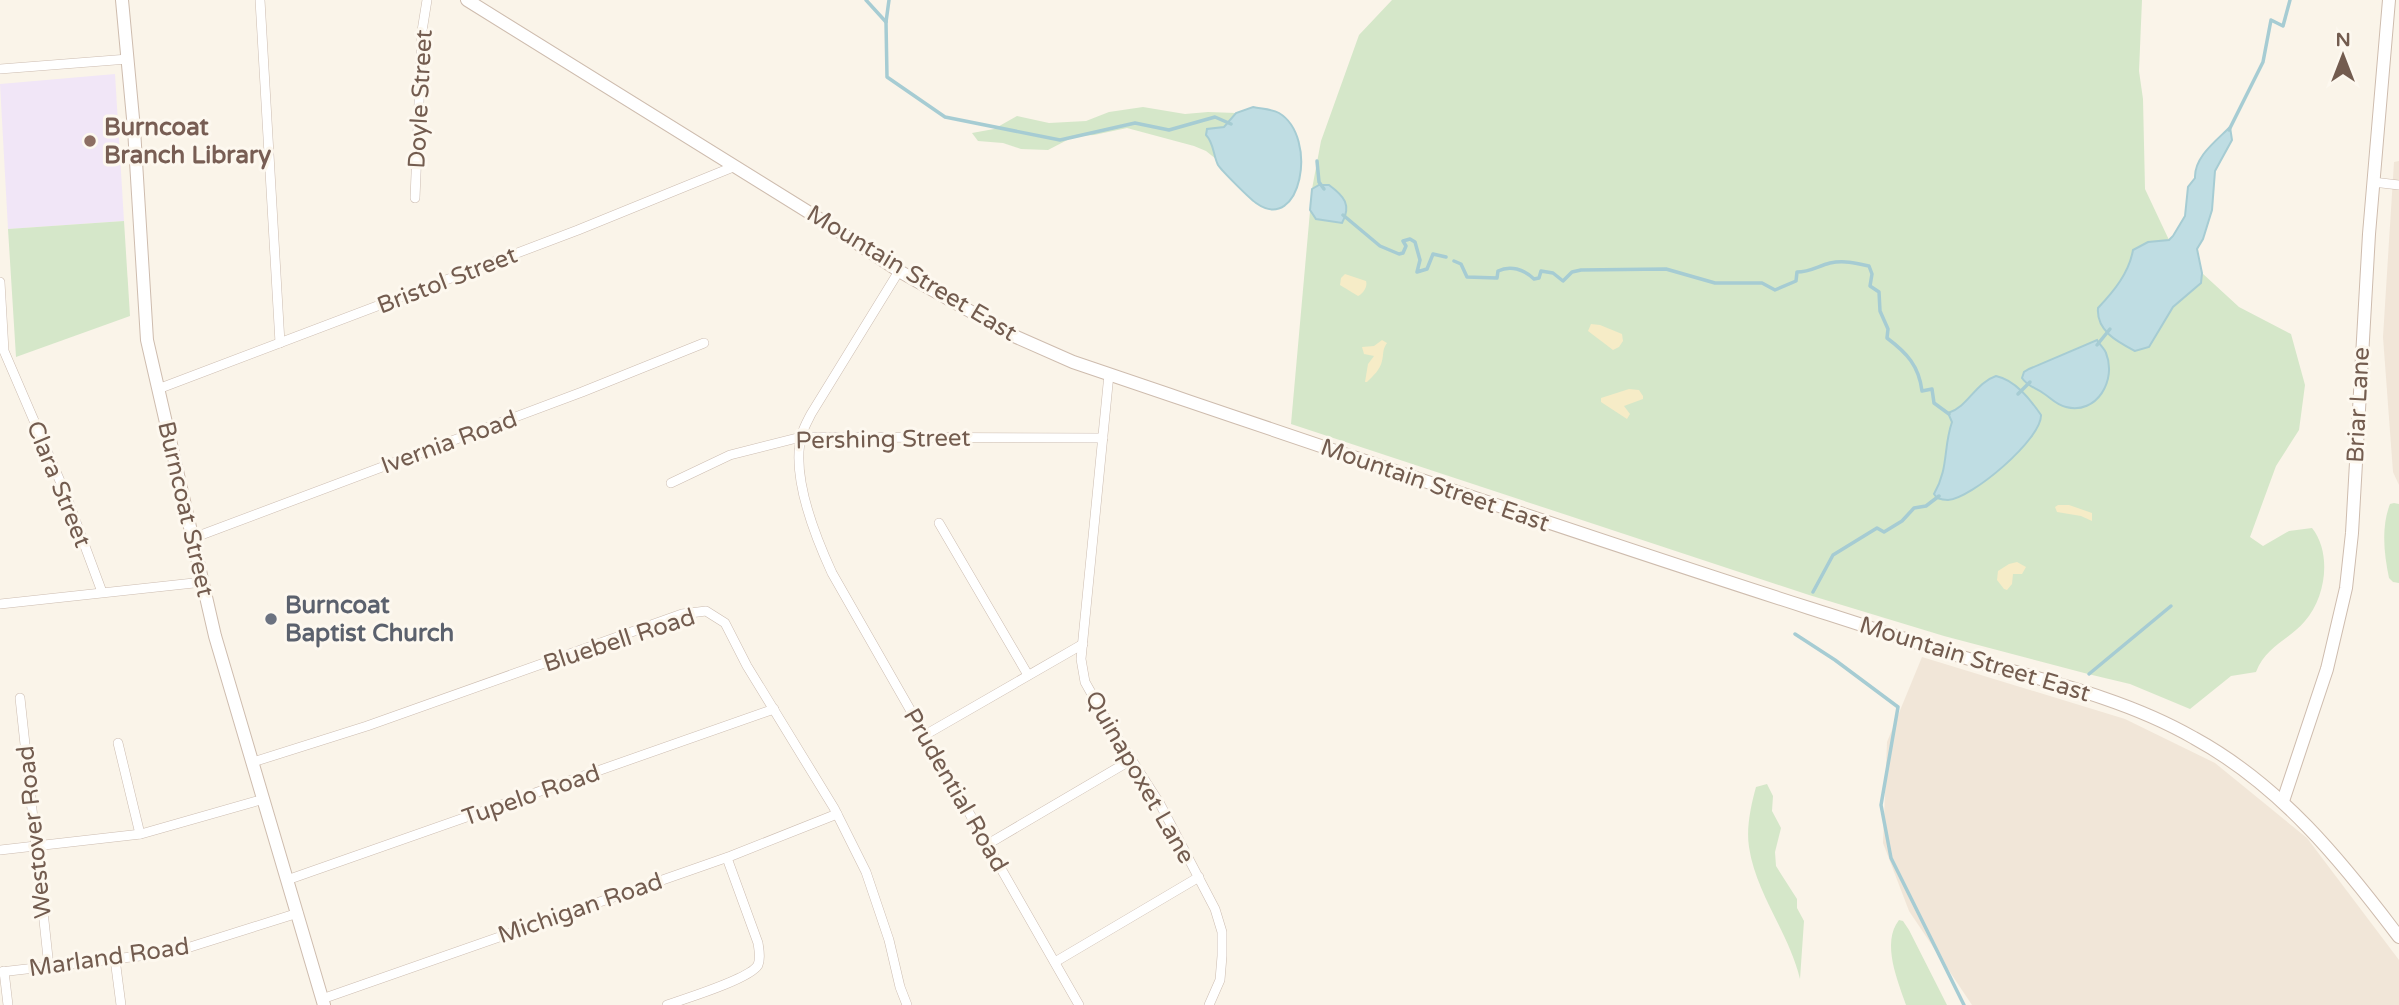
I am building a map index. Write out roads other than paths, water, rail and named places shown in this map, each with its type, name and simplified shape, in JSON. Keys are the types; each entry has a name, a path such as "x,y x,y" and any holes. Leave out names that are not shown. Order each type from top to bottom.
{"main road":[{"name":"Burncoat Street","path":"122,0 146,340 215,636 323,1002"},
{"name":"Mountain Street East","path":"467,0 899,271 1014,336 1073,362 1631,551 2117,704 2169,724 2252,776 2283,802 2329,850 2399,937"},
{"name":"Briar Lane","path":"2283,802 2312,720 2346,588 2352,533 2361,341 2389,0"}],"street":[{"path":"260,0 280,343"},
{"name":"Doyle Street","path":"415,198 422,31 427,0"},
{"path":"0,69 128,59"},
{"name":"Bristol Street","path":"158,389 600,221 733,167"},
{"path":"2373,182 2399,185"},
{"path":"801,437 811,414 899,271"},
{"name":"Clara Street","path":"0,282 4,351 65,495 102,592"},
{"name":"Ivernia Road","path":"193,538 582,393 704,343"},
{"name":"Quinapoxet Lane","path":"1109,374 1081,659 1085,682 1160,804 1215,909 1222,932 1220,980 1209,1005"},
{"name":"Pershing Street","path":"671,483 730,455 801,437 1103,438"},
{"name":"Prudential Road","path":"801,437 802,483 822,551 833,575 1079,1005"},
{"path":"939,523 1028,675"},
{"path":"0,604 203,582"},
{"name":"Bluebell Road","path":"253,762 379,722 682,614 706,611 725,623 747,666 837,814 866,872 907,1005"},
{"path":"925,735 1083,644"},
{"name":"Westover Road","path":"20,698 49,967"},
{"name":"Tupelo Road","path":"287,880 774,709"},
{"path":"118,743 140,834"},
{"path":"988,844 1131,760"},
{"path":"0,850 140,834 264,799"},
{"name":"Michigan Road","path":"323,1002 727,858 837,814"},
{"path":"667,1005 747,975 758,965 758,943 727,858"},
{"path":"1055,962 1199,877"},
{"name":"Marland Road","path":"2,971 187,948 298,913"},
{"path":"115,959 121,1005"},
{"path":"2,971 8,1005"},
{"path":"1214,993 1221,1005"}],"water":[{"path":"1253,107 1279,113 1291,125 1299,142 1301,160 1294,195 1284,206 1272,209 1256,203 1220,168 1206,135 1207,129 1224,127 1236,113"},
{"path":"2230,127 2232,140 2215,171 2212,210 2197,249 2202,273 2201,283 2173,307 2149,347 2135,351 2109,335 2098,316 2098,308 2120,281 2133,250 2148,242 2169,240 2173,236 2185,216 2188,187 2195,178 2198,163"},
{"path":"1319,185 1329,185 1345,201 1346,211 1342,223 1316,219 1310,210 1312,189"},
{"path":"2097,340 2106,353 2109,374 2102,393 2087,406 2062,406 2022,378 2024,372 2029,369"},
{"path":"1996,376 2016,386 2027,397 2041,415 2038,426 2018,452 1988,479 1959,497 1948,500 1937,498 1934,494 1944,467 1952,422 1948,413 1961,406 1982,384"}],"waterway":[{"path":"866,0 886,22"},
{"path":"889,0 886,22 887,77 945,117 1060,140 1135,123 1169,130 1215,117 1231,124"},
{"path":"2229,130 2263,62 2271,20 2283,26 2290,0"},
{"path":"1317,161 1319,182 1324,189"},
{"path":"1343,215 1380,246 1399,254 1403,253 1406,246 1403,241 1410,239 1415,242 1420,260 1417,272 1427,269 1433,254 1446,257"},
{"path":"1454,261 1461,264 1467,277 1497,278 1498,271 1512,268 1521,270 1534,279 1539,278 1541,271 1553,273 1563,281 1572,272 1581,270 1666,269 1715,283 1762,283 1775,290 1796,281 1797,272 1830,263 1845,262 1869,266 1872,274 1870,286 1879,292 1880,311 1888,329 1887,338 1911,361 1922,391 1932,389 1934,403 1949,414"},
{"path":"2097,345 2110,329"},
{"path":"2018,394 2030,382"},
{"path":"1813,592 1833,555 1877,528 1884,532 1902,521 1914,508 1926,506 1939,496"},
{"path":"2089,674 2171,606"},
{"path":"1795,634 1898,707 1881,805 1891,858 1964,1005"}],"place":[{"name":"Burncoat Branch Library","path":"90,141"},
{"name":"Burncoat Baptist Church","path":"271,619"}]}
